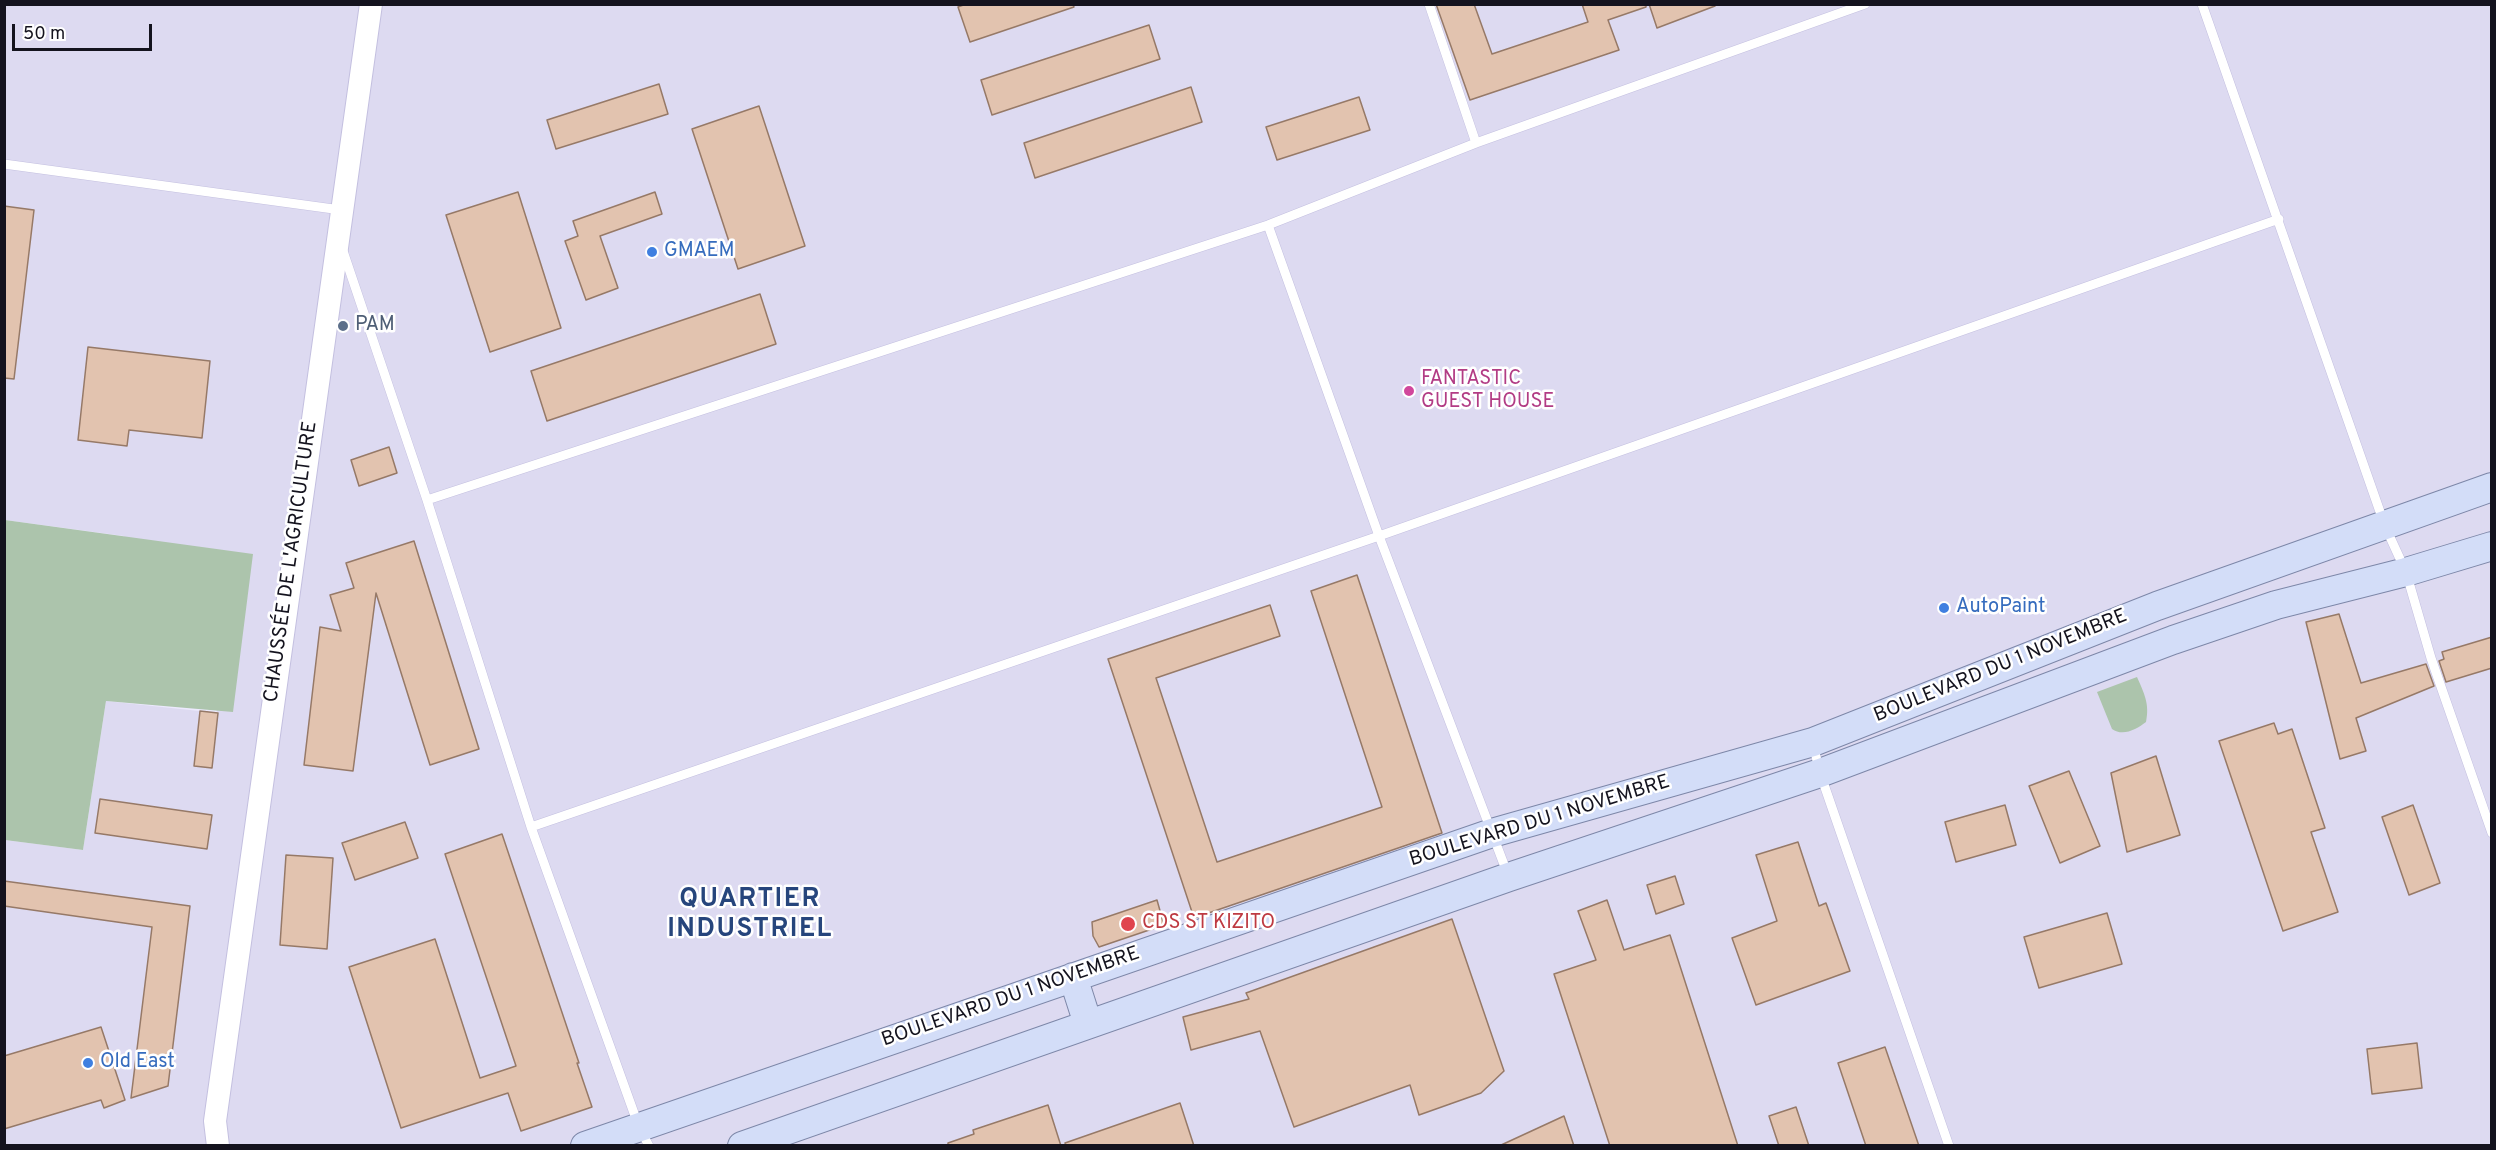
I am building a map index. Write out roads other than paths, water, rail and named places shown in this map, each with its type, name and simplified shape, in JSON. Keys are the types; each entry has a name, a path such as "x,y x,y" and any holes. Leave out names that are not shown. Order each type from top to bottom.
{"main road":[{"name":"BOULEVARD DU 1 NOVEMBRE","path":"585,1146 644,1136 1073,977 1492,834 1813,742 2157,606 2492,487"},
{"name":"BOULEVARD DU 1 NOVEMBRE","path":"742,1146 1509,877 1820,773 2173,640 2276,605 2406,572 2492,546"},
{"path":"2157,606 2173,640"},
{"path":"1073,977 1088,1024"}],"street":[{"name":"CHAUSSÉE DE L'AGRICULTURE","path":"218,1146 215,1121 371,4"},
{"name":"CHAUSSÉE DE L'AGRICULTURE","path":"202,1146 215,1121"}],"lane":[{"path":"1429,4 1476,144"},
{"path":"427,500 1268,225 1476,144 1865,4"},
{"path":"2202,4 2385,526 2406,572 2432,658 2492,833"},
{"path":"4,164 341,210"},
{"path":"531,827 1379,536 2279,219"},
{"path":"1268,225 1379,536 1509,877"},
{"path":"338,234 427,500 531,827 644,1136"},
{"path":"1813,742 1820,773 1950,1146"}],"place":[{"name":"GMAEM","path":"652,252"},
{"name":"PAM","path":"343,326"},
{"name":"FANTASTIC GUEST HOUSE","path":"1409,391"},
{"name":"AutoPaint","path":"1944,608"},
{"name":"CDS ST KIZITO","path":"1128,924"},
{"name":"Old East","path":"88,1063"}],"district":[{"name":"QUARTIER INDUSTRIEL","path":"750,916"}]}
